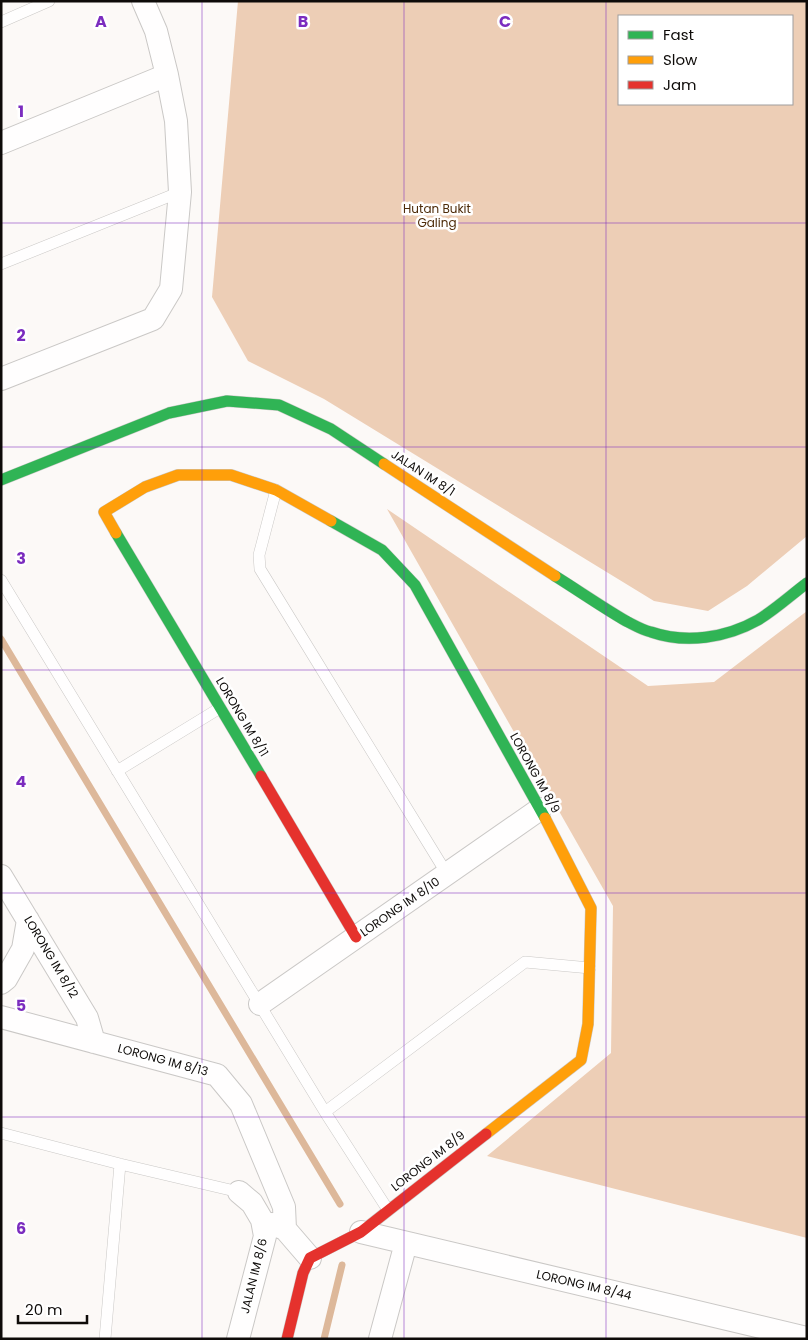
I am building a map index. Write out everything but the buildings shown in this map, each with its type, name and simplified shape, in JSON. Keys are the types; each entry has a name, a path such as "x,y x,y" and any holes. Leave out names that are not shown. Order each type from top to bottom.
{"street":[{"path":"1,379 153,319 171,289 180,192 176,121 156,31 143,1"},
{"path":"1,143 167,75"},
{"name":"JALAN IM 8/1","path":"1,480 169,413 227,401 279,405 331,429 614,614 649,632 676,638 695,638 721,634 741,627 769,613 807,583"},
{"name":"LORONG IM 8/9","path":"104,512 145,487 178,475 230,475 276,490 382,550 415,585 540,809 591,908 588,1024 581,1060 360,1232 310,1258"},
{"name":"LORONG IM 8/11","path":"104,512 356,937"},
{"name":"LORONG IM 8/10","path":"260,1004 540,809"},
{"name":"LORONG IM 8/12","path":"1,876 88,1018 94,1042"},
{"path":"1,983 6,979 22,948 28,920"},
{"name":"LORONG IM 8/13","path":"1,1017 218,1075 241,1104 284,1207 285,1229"},
{"name":"JALAN IM 8/6","path":"238,1192 252,1203 262,1220 265,1236 238,1339"},
{"path":"262,1220 285,1229 310,1258 303,1273 287,1339"},
{"name":"LORONG IM 8/44","path":"360,1232 777,1335 807,1338"},
{"path":"380,1339 406,1243"}],"lane":[{"path":"1,22 50,1"},
{"path":"1,264 180,192"},
{"path":"276,490 259,555 260,569 447,874"},
{"path":"1,580 325,1112 388,1210"},
{"path":"117,771 220,708"},
{"path":"325,1112 525,962 590,968"},
{"path":"1,1133 238,1192"},
{"path":"104,1339 120,1164"}],"green space":[{"name":"Hutan Bukit Galing","path":"238,1 807,1 807,536 747,586 708,611 654,601 324,399 248,361 212,297"},
{"path":"387,509 648,686 714,682 807,611 807,1238 487,1156 611,1053 613,906"}],"waterway":[{"path":"1,639 340,1204"},
{"path":"324,1339 342,1265"}],"traffic: fast":[{"path":"1,480 169,413 227,401 279,405 331,429 384,464"},
{"path":"331,521 382,550 415,585 545,818"},
{"path":"116,533 261,776"},
{"path":"555,576 617,616 641,629 678,638 719,635 746,626 771,611 807,583"}],"traffic: slow":[{"path":"384,464 555,576"},
{"path":"116,533 104,512 145,487 178,475 231,475 276,490 331,521"},
{"path":"486,1134 581,1060 588,1024 591,908 545,818"}],"traffic: jam":[{"path":"261,776 356,937"},
{"path":"287,1339 303,1273 310,1258 361,1232 486,1134"}]}
